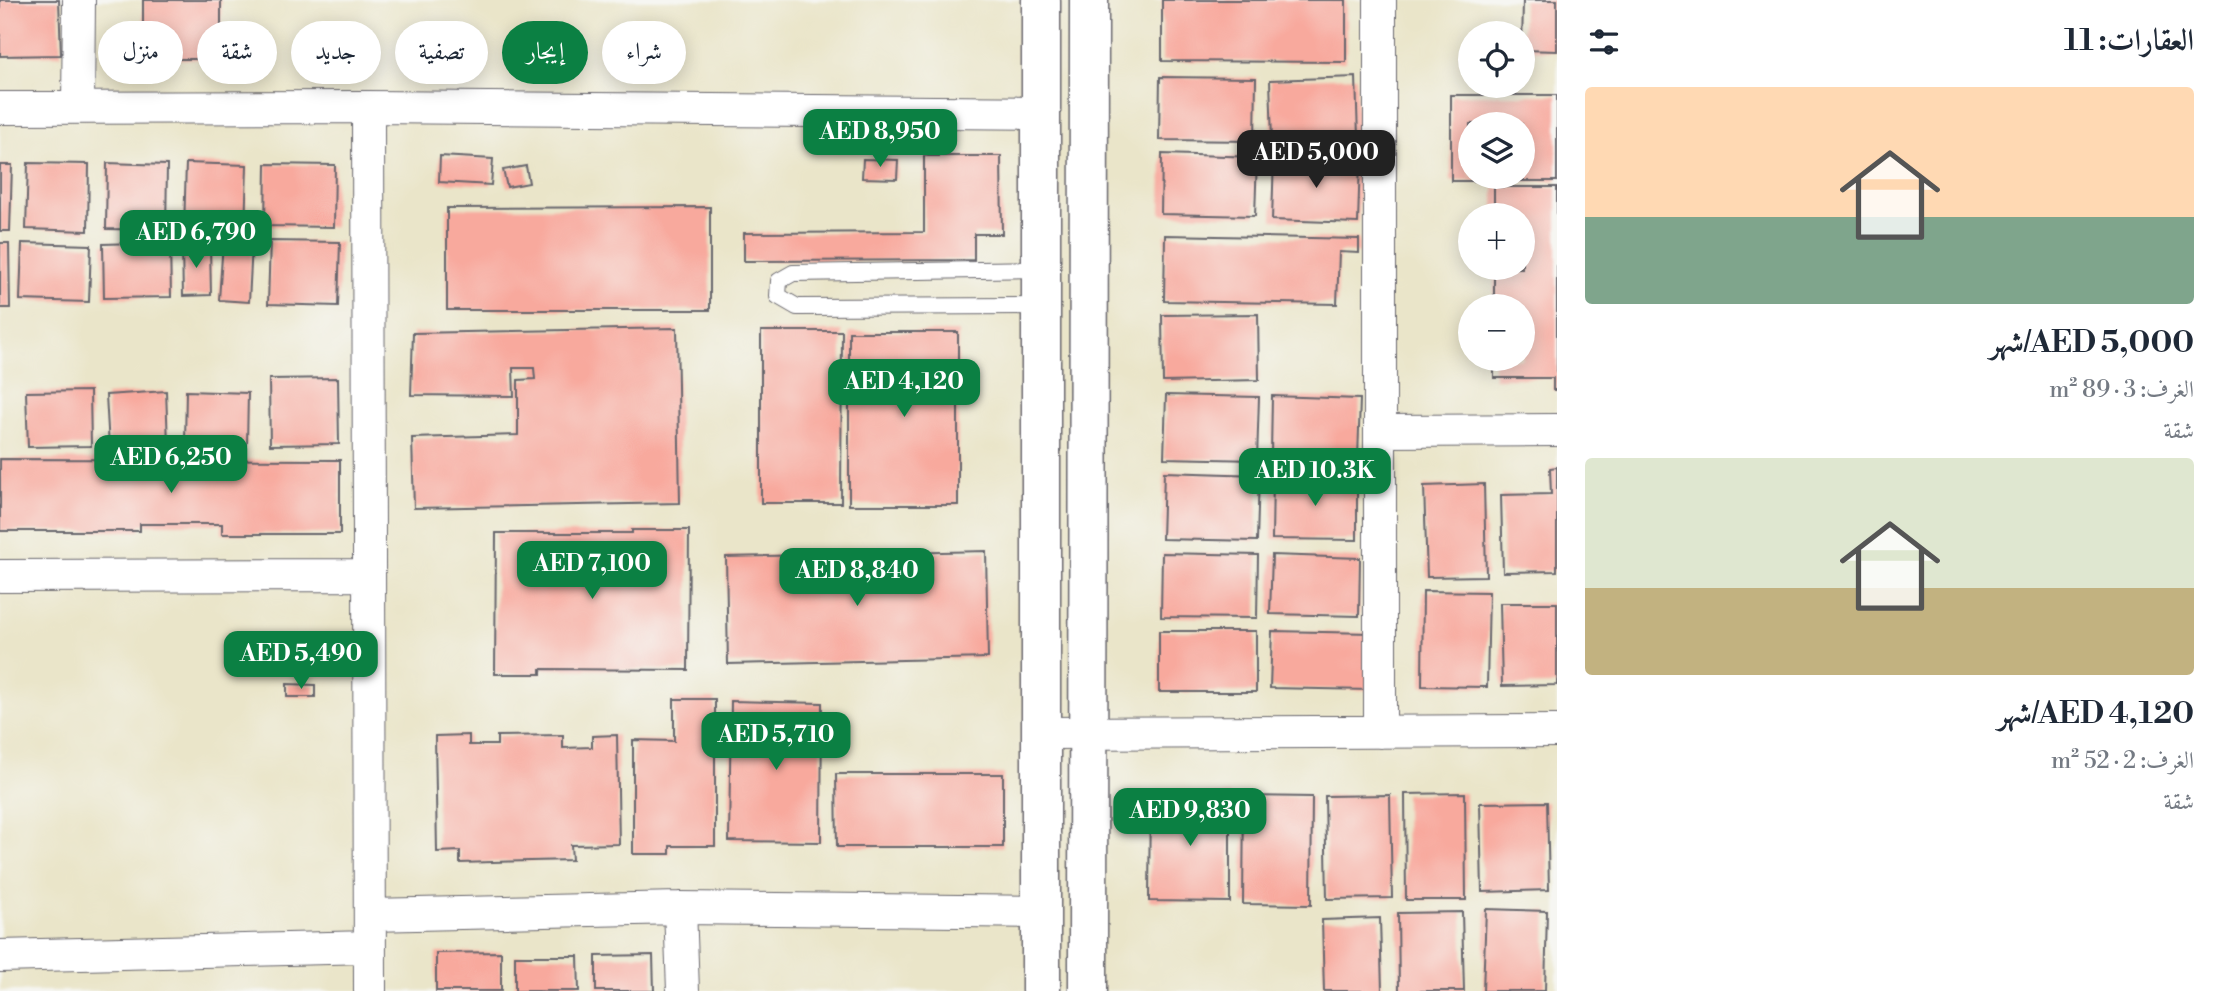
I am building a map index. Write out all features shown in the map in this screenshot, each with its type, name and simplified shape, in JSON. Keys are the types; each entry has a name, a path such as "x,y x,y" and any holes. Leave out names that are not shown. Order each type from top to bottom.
{"street":[{"path":"78,108 79,0"},
{"path":"1041,0 1041,991"},
{"path":"1088,991 1089,0"},
{"path":"1380,0 1380,732"},
{"path":"368,107 370,991"},
{"path":"0,108 368,107 1041,113"},
{"path":"1380,430 1557,430"},
{"path":"0,576 369,575"},
{"path":"1042,733 1557,731"},
{"path":"370,915 680,908 1042,912"},
{"path":"680,908 683,991"},
{"path":"0,956 370,947"}],"lane":[{"path":"793,273 1041,287 797,307 778,296 779,281 793,273"}],"building":[{"path":"0,0 59,0 61,55 0,56"},
{"path":"143,0 221,0 221,21 197,21 197,59 183,59 183,21 143,21"},
{"path":"1162,0 1346,0 1346,62 1162,61"},
{"path":"1523,0 1557,0 1557,51 1535,50 1535,21 1523,21"},
{"path":"1160,77 1256,78 1255,141 1159,140"},
{"path":"1356,77 1358,137 1272,140 1270,80"},
{"path":"1451,95 1458,95 1458,98 1535,98 1535,95 1557,95 1557,181 1535,181 1535,112 1458,112 1458,181 1451,181"},
{"path":"1162,154 1257,157 1255,216 1161,214"},
{"path":"440,156 493,159 491,185 439,182"},
{"path":"924,156 1001,156 1002,234 974,234 974,260 744,261 744,233 924,232"},
{"path":"1274,156 1360,159 1358,223 1272,220"},
{"path":"863,159 898,160 897,179 862,178"},
{"path":"28,163 89,164 88,231 26,229"},
{"path":"107,163 167,165 166,230 106,229"},
{"path":"186,163 247,165 245,231 184,229"},
{"path":"266,164 335,165 334,227 265,226"},
{"path":"0,165 12,165 10,231 0,231"},
{"path":"526,166 529,183 507,187 503,170"},
{"path":"1557,187 1557,390 1553,390 1553,378 1494,378 1494,371 1535,371 1535,294 1494,294 1494,280 1535,280 1535,203 1494,203 1494,189"},
{"path":"710,207 710,310 447,310 447,208"},
{"path":"1165,235 1359,239 1359,253 1339,252 1337,304 1164,301"},
{"path":"270,241 340,242 338,306 268,304"},
{"path":"170,242 171,297 104,298 103,244"},
{"path":"223,242 252,244 249,302 219,300"},
{"path":"0,243 9,243 10,308 0,308"},
{"path":"22,243 91,245 89,302 20,300"},
{"path":"210,245 211,295 183,296 182,246"},
{"path":"1258,314 1259,380 1163,382 1162,315"},
{"path":"677,328 680,503 414,508 412,438 518,435 518,380 535,379 534,368 513,368 514,396 411,395 413,333"},
{"path":"761,331 842,331 841,503 761,503"},
{"path":"849,332 958,332 958,505 849,505"},
{"path":"338,378 339,444 270,445 269,379"},
{"path":"90,391 91,446 28,447 26,392"},
{"path":"166,391 168,444 109,447 106,395"},
{"path":"186,391 248,393 247,445 185,443"},
{"path":"1166,395 1259,397 1257,460 1164,458"},
{"path":"1272,396 1360,399 1358,458 1271,456"},
{"path":"0,459 340,460 340,534 222,534 222,524 140,524 140,531 0,531"},
{"path":"1557,467 1557,571 1503,572 1501,495 1551,494 1550,468"},
{"path":"1164,472 1259,475 1257,541 1162,539"},
{"path":"1273,476 1357,477 1357,540 1272,539"},
{"path":"1484,484 1486,576 1427,577 1424,486"},
{"path":"632,530 689,530 688,670 541,669 541,674 495,674 496,533 632,533"},
{"path":"986,551 988,658 728,664 726,557"},
{"path":"1162,553 1258,555 1257,618 1161,617"},
{"path":"1272,555 1360,558 1359,616 1270,614"},
{"path":"1423,591 1489,592 1487,687 1422,686"},
{"path":"1500,603 1557,603 1557,685 1502,686"},
{"path":"1159,631 1256,631 1256,692 1159,692"},
{"path":"1272,631 1372,633 1371,690 1270,688"},
{"path":"287,684 315,685 315,697 287,697"},
{"path":"674,699 715,699 715,846 670,846 670,854 633,854 633,740 674,741"},
{"path":"731,701 822,703 821,842 729,841"},
{"path":"469,735 469,745 497,745 497,736 563,735 563,748 592,747 592,736 617,735 619,844 571,845 572,860 460,863 460,851 437,852 435,736"},
{"path":"836,774 1003,774 1003,847 837,847"},
{"path":"1465,793 1466,900 1406,900 1405,794"},
{"path":"1150,794 1230,794 1230,902 1149,901"},
{"path":"1390,795 1392,898 1327,899 1325,796"},
{"path":"1244,796 1312,797 1311,905 1243,904"},
{"path":"1547,802 1549,890 1482,892 1480,803"},
{"path":"1486,909 1547,911 1545,991 1483,991"},
{"path":"1462,912 1464,991 1399,991 1398,913"},
{"path":"1380,918 1382,991 1324,991 1322,920"},
{"path":"501,952 501,991 436,991 436,953"},
{"path":"653,955 654,991 596,991 596,956"},
{"path":"515,956 578,956 579,991 515,991"}]}
